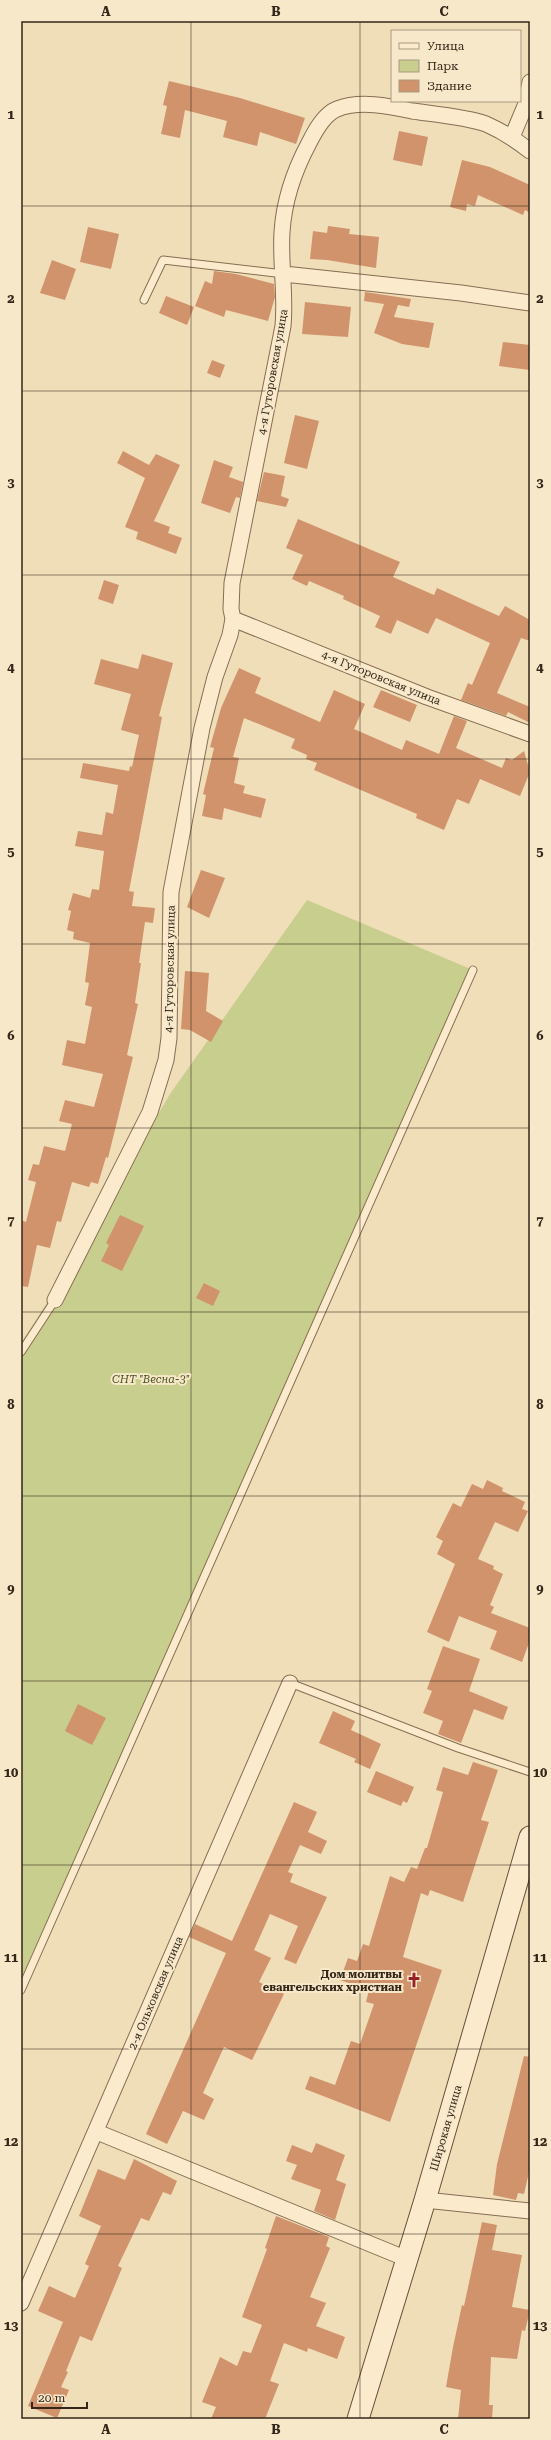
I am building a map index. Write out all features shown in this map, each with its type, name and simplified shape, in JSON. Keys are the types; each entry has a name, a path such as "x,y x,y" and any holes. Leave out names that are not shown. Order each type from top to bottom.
{"street":[{"path":"512,138 525,106 530,82"},
{"name":"4-я Гуторовская улица","path":"54,1300 150,1112 166,1060 169,1038 171,892 202,728 215,677 230,635 233,619 231,609 232,583 283,326 284,274 282,233 290,186 299,162 313,135 329,113 337,109 355,105 388,106 485,124 512,138 530,151"},
{"path":"284,274 461,293 530,303"},
{"name":"4-я Гуторовская улица","path":"233,619 427,697 530,734"},
{"name":"2-я Ольховская улица","path":"21,2303 97,2132 290,1683"},
{"name":"Широкая улица","path":"358,2419 425,2200 530,1837"},
{"path":"97,2132 407,2259"},
{"path":"425,2200 530,2211"}],"lane":[{"path":"144,300 163,260 284,274"},
{"path":"21,1990 473,970"},
{"path":"21,1352 54,1300"},
{"path":"290,1683 458,1748 530,1772"}],"green space":[{"name":"СНТ \"Весна-3\"","path":"307,900 473,970 21,1990 21,1343 50,1298 170,1094"}],"building":[{"path":"169,81 240,98 305,118 296,144 260,132 257,146 223,137 227,121 185,110 180,138 161,134 167,106 163,105"},
{"path":"399,131 428,137 422,166 393,160"},
{"path":"462,160 490,167 530,185 530,213 525,210 523,215 478,195 475,206 467,204 466,211 450,207"},
{"path":"328,226 350,229 349,234 379,237 376,268 327,260 310,259 313,231 327,233"},
{"path":"88,227 119,234 111,269 80,262"},
{"path":"52,260 76,269 65,300 40,293"},
{"path":"214,271 236,274 274,284 275,297 268,321 226,310 224,317 195,306 205,281 212,284"},
{"path":"365,292 411,299 409,307 398,305 394,317 434,323 429,348 402,344 374,333 384,304 364,301"},
{"path":"166,296 194,307 187,325 159,313"},
{"path":"305,302 351,307 348,337 302,334"},
{"path":"503,342 530,345 530,370 499,366"},
{"path":"212,360 225,365 220,378 207,373"},
{"path":"295,415 319,421 307,469 284,463"},
{"path":"123,451 149,465 156,454 180,465 154,521 170,527 168,533 182,538 176,554 136,539 138,532 125,527 145,478 117,463"},
{"path":"214,460 233,467 229,477 243,482 240,498 236,497 230,513 201,503"},
{"path":"264,472 285,476 281,496 289,499 286,507 257,501"},
{"path":"298,519 400,562 393,577 434,595 437,588 499,616 505,606 530,620 530,641 521,638 497,693 530,707 530,723 508,712 506,716 461,700 468,683 472,685 490,643 436,618 428,634 397,620 391,634 375,627 380,616 343,599 344,596 309,581 307,586 292,579 303,555 286,548"},
{"path":"104,580 119,585 113,604 98,599"},
{"path":"142,654 173,663 159,716 162,717 129,891 134,892 132,906 155,908 153,923 145,922 135,1003 138,1004 127,1055 133,1057 108,1158 106,1157 98,1184 91,1182 89,1187 72,1182 61,1222 57,1221 50,1248 37,1245 28,1287 21,1286 21,1220 26,1222 36,1182 28,1180 33,1164 39,1165 44,1146 65,1151 72,1124 59,1121 65,1100 94,1107 103,1074 62,1065 67,1040 85,1044 92,1007 85,1005 89,983 85,982 90,943 73,939 74,932 67,930 71,911 68,910 73,893 90,898 92,889 99,890 104,851 75,846 78,831 102,835 106,812 113,814 118,785 80,778 83,763 129,771 130,766 132,767 139,735 121,730 131,694 94,684 101,659 138,669"},
{"path":"239,668 261,678 255,693 320,722 334,690 365,704 354,729 402,750 406,740 439,754 454,716 467,721 456,748 502,768 506,758 512,760 524,751 530,772 520,796 480,779 469,804 457,799 444,830 416,818 417,814 314,770 317,763 306,759 307,755 291,748 295,739 244,718 233,757 239,758 234,783 245,786 243,793 266,799 261,818 224,808 222,820 202,816 206,795 203,794 214,748 210,747 221,708"},
{"path":"381,690 417,705 410,722 373,707"},
{"path":"201,870 225,878 209,918 187,907"},
{"path":"185,971 209,973 206,1011 223,1021 211,1042 190,1030 181,1029"},
{"path":"120,1215 144,1226 122,1271 101,1261 109,1245 106,1243"},
{"path":"204,1283 220,1291 213,1306 196,1298"},
{"path":"487,1480 503,1488 502,1491 525,1502 522,1509 528,1511 518,1532 495,1522 478,1559 494,1566 493,1569 503,1574 490,1605 494,1607 491,1613 530,1628 530,1640 522,1662 490,1649 497,1631 459,1616 449,1642 427,1632 455,1564 437,1554 443,1541 436,1537 453,1503 461,1507 472,1484 483,1489"},
{"path":"443,1646 480,1659 469,1691 508,1707 503,1720 474,1709 461,1743 438,1734 443,1721 423,1713 432,1691 427,1689"},
{"path":"78,1704 106,1718 92,1745 65,1731"},
{"path":"333,1711 355,1721 351,1730 381,1744 370,1769 354,1762 356,1759 319,1743"},
{"path":"473,1762 498,1770 481,1820 489,1822 463,1902 430,1890 428,1896 421,1893 403,1957 442,1970 390,2122 305,2089 310,2076 335,2085 351,2041 360,2044 374,2004 366,2002 369,1990 340,1980 348,1958 357,1961 363,1944 369,1946 390,1876 404,1882 411,1867 417,1869 425,1848 427,1848 443,1792 436,1790 443,1767 468,1775"},
{"path":"376,1771 414,1787 407,1803 403,1801 401,1806 367,1792"},
{"path":"294,1802 317,1812 308,1832 327,1841 321,1854 300,1845 288,1872 293,1874 290,1882 327,1897 296,1964 284,1959 298,1926 270,1914 254,1950 271,1958 259,1982 284,1994 252,2060 224,2047 203,2093 214,2099 204,2120 183,2111 167,2144 146,2134 226,1953 189,1937 195,1924 232,1941"},
{"path":"524,2056 530,2057 530,2168 524,2194 518,2193 516,2200 493,2195 497,2164"},
{"path":"316,2143 345,2155 336,2180 346,2184 335,2220 314,2211 321,2190 291,2179 297,2165 286,2161 292,2145 312,2153"},
{"path":"134,2159 177,2181 171,2195 163,2192 149,2221 141,2218 118,2266 122,2268 92,2341 80,2336 66,2371 68,2372 61,2387 69,2390 57,2418 28,2406 63,2322 38,2311 49,2286 75,2298 89,2266 85,2264 101,2226 79,2216 98,2169 125,2180"},
{"path":"276,2216 329,2237 326,2246 330,2248 310,2297 326,2303 316,2326 345,2337 337,2359 308,2348 307,2352 284,2343 270,2381 279,2384 265,2419 211,2419 216,2407 202,2402 220,2357 237,2366 243,2351 251,2353 262,2325 242,2317 267,2249 265,2248"},
{"path":"482,2222 497,2225 492,2250 522,2255 512,2307 530,2310 525,2331 522,2330 517,2359 491,2357 489,2405 493,2405 492,2419 458,2419 461,2390 446,2387 462,2305 464,2306"}],"place":[{"name":"Дом молитвы евангельских христиан","path":"414,1980"}]}
